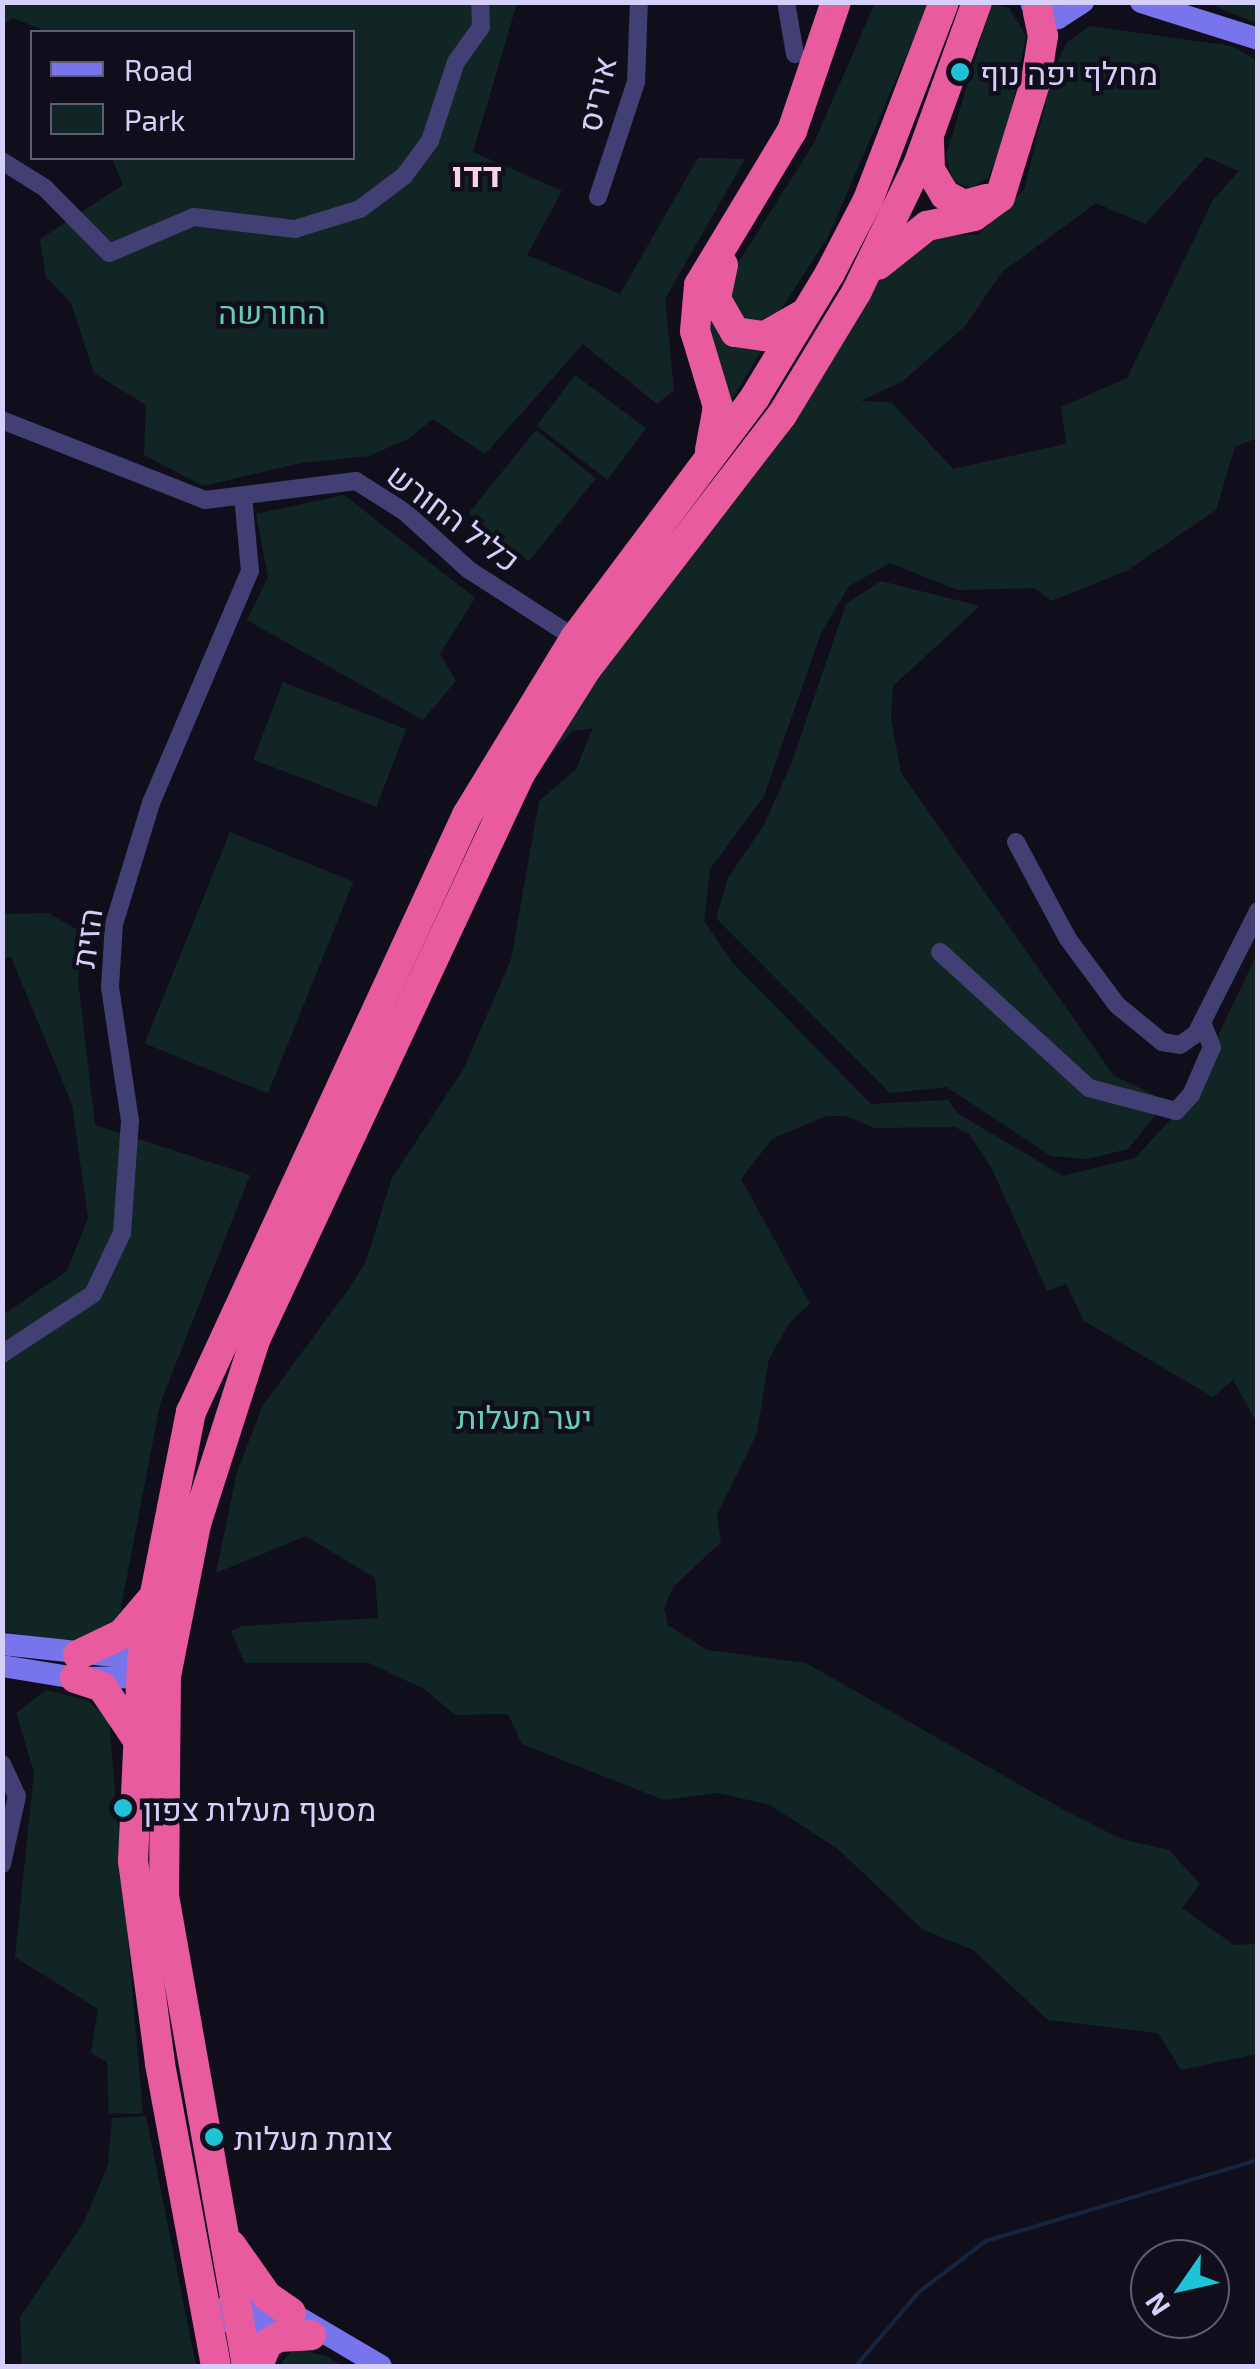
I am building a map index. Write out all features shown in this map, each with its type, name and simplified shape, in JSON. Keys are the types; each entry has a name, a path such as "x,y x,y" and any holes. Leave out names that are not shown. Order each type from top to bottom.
{"highway":[{"path":"705,467 718,407 695,331 699,285 792,131 836,2"},
{"path":"811,306 780,330 747,337 728,325 715,286 804,138 850,2"},
{"path":"247,2366 164,1897 149,1671 156,1593 191,1412 468,814 575,638 705,467 811,306 868,200 944,2"},
{"path":"216,2366 204,2314 133,1861 135,1736 149,1671 255,1340 506,804 586,668 782,415 857,291 929,138 977,2"},
{"path":"857,291 888,253 915,233 992,205 1012,172 1040,60 1065,7"},
{"path":"929,138 934,180 954,202 982,202 1012,172"},
{"path":"135,1736 102,1688 76,1666 122,1634 156,1593"},
{"path":"220,2227 247,2274 301,2324 267,2344 258,2366"}],"main road":[{"path":"1141,2 1258,39"},
{"path":"2,1644 76,1666"},
{"path":"2,1666 149,1671"},
{"path":"204,2314 301,2324 374,2362"}],"street":[{"path":"2,161 45,188 109,253 194,217 296,229 360,209 404,176 430,141 456,62 481,27 480,2"},
{"name":"איריס","path":"598,197 636,82 639,2"},
{"path":"786,2 796,54"},
{"name":"כליל החורש","path":"2,420 205,500 356,482 405,512 469,570 575,638"},
{"name":"הזית","path":"2,1354 93,1294 122,1233 130,1120 111,1004 114,924 151,803 250,571 243,496"},
{"path":"1016,842 1068,938 1136,1024 1180,1045 1202,1022 1258,911"},
{"path":"940,952 1088,1088 1176,1111 1191,1095 1212,1047 1202,1022"},
{"path":"2,1764 18,1796 2,1864"}],"green space":[{"name":"החורשה","path":"3,2 517,3 473,152 562,191 527,255 620,294 698,158 745,159 665,299 674,390 657,404 583,344 485,454 433,419 408,439 369,456 301,463 203,486 144,455 146,405 94,373 71,303 46,277 40,239 123,185 113,160 355,160 355,30 43,30 13,18 3,25"},
{"path":"875,3 929,3 829,235 780,311 749,325 730,308 730,276 814,143"},
{"path":"992,3 1009,8 1026,36 1008,129 988,178 971,188 954,182 946,156"},
{"path":"1208,3 1257,3 1257,24"},
{"name":"יער מעלות","path":"1090,26 1232,46 1257,61 1257,438 1235,447 1216,510 1128,570 1052,601 1034,588 958,590 890,563 849,586 821,633 764,796 710,869 704,921 731,961 871,1104 948,1100 957,1113 1063,1176 1135,1158 1186,1103 1257,954 1257,1423 1233,1380 1213,1397 1084,1321 1066,1284 1047,1291 992,1169 969,1134 955,1127 875,1128 846,1116 826,1116 772,1139 741,1179 810,1304 790,1322 769,1359 757,1433 717,1515 721,1542 673,1587 664,1608 668,1625 707,1650 806,1663 1064,1810 1121,1839 1169,1850 1200,1884 1182,1908 1234,1945 1257,1944 1257,2054 1181,2070 1158,2033 1048,2020 973,1950 922,1929 838,1849 770,1805 718,1793 664,1800 522,1744 508,1714 455,1715 426,1690 369,1663 245,1663 231,1631 242,1626 378,1618 375,1578 306,1536 216,1573 237,1472 263,1405 366,1261 392,1178 463,1070 511,960 539,801 576,769 593,728 572,731 526,782 634,616 802,410 889,265 906,249 948,234 978,235 1024,190 1054,69 1067,42","holes":["1206,157 1239,171 1213,200 1127,378 1061,407 1066,444 953,469 891,402 861,401 903,381 965,326 1002,272 1096,203 1145,224"]},
{"path":"710,321 720,334 761,351 731,401 704,335"},
{"path":"575,375 646,429 608,480 536,426"},
{"path":"536,430 596,478 529,562 469,513"},
{"path":"344,495 475,598 440,654 456,681 423,720 247,620 268,577 256,514"},
{"path":"881,581 980,606 893,686 891,719 901,773 1114,1076 1167,1101 1128,1149 1087,1159 1051,1156 947,1087 890,1093 716,918 728,878 764,825 792,762 846,604"},
{"path":"283,682 406,729 376,807 253,759"},
{"path":"230,832 353,882 268,1093 145,1043"},
{"path":"48,913 85,934 78,979 95,1125 250,1175 160,1404 119,1618 74,1645 3,1631 3,1315 67,1271 88,1218 72,1104 11,957 3,958 2,914"},
{"path":"46,1690 87,1700 109,1720 143,2114 109,2113 107,2062 91,2053 98,2009 15,1957 34,1772 16,1713"},
{"path":"146,2116 196,2366 22,2366 20,2317 83,2224 108,2165 112,2118"},
{"path":"293,2349 327,2356 342,2366 279,2366"}],"waterway":[{"path":"856,2366 919,2292 986,2241 1258,2160"}],"place":[{"name":"מחלף יפה נוף","path":"960,72"},
{"name":"מסעף מעלות צפון","path":"123,1808"},
{"name":"צומת מעלות","path":"214,2137"}],"district":[{"name":"דדו","path":"477,173"}]}
